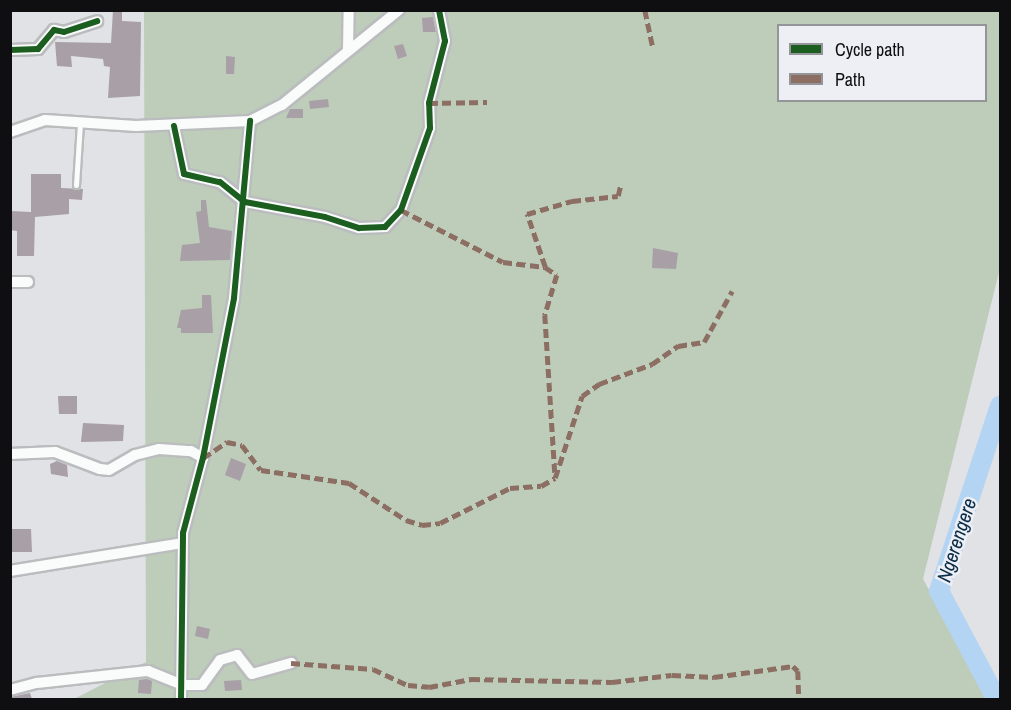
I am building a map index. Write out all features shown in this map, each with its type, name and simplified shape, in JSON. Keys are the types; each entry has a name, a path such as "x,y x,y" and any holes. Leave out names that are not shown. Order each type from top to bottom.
{"street":[{"path":"348,50 349,10"},
{"path":"10,132 45,120 174,126 250,121 269,114 399,10"},
{"path":"174,126 184,174 220,182 245,202 325,217 359,228 385,227 401,210 430,128 429,103 445,41 439,10"},
{"path":"10,50 38,49 54,30 64,32 97,21"},
{"path":"181,699 182,543 203,458 234,298 245,202 250,121"},
{"path":"10,282 28,282"},
{"path":"10,454 55,452 100,470 109,470 135,455 159,449 191,451 203,458"},
{"path":"10,571 182,543"},
{"path":"10,690 37,683 148,671 182,685 202,685 220,660 237,655 252,674 291,663"}],"lane":[{"path":"76,185 80,123"}],"green space":[{"path":"144,11 1000,11 1000,268 923,579 990,699 72,700 146,662"}],"building":[{"path":"113,10 122,10 122,21 141,22 140,96 108,98 110,67 104,66 103,59 71,56 72,67 57,66 55,42 111,43"},
{"path":"433,17 436,32 423,32 422,18"},
{"path":"403,44 407,56 398,59 394,46"},
{"path":"226,56 235,57 234,74 226,74"},
{"path":"328,99 329,107 310,109 309,101"},
{"path":"290,109 303,109 303,118 286,118"},
{"path":"31,174 61,174 61,188 83,189 82,200 69,199 69,214 35,217 34,256 17,256 17,231 10,230 10,211 31,212"},
{"path":"201,200 206,200 209,227 232,231 230,260 180,261 182,245 200,243 196,212 201,211"},
{"path":"653,248 678,253 676,269 652,268"},
{"path":"202,295 211,295 213,333 181,333 181,328 177,328 181,310 202,308"},
{"path":"58,396 77,396 77,414 59,414"},
{"path":"83,423 124,425 123,441 81,442"},
{"path":"231,458 246,464 240,481 225,475"},
{"path":"57,461 67,465 68,477 51,474 50,464"},
{"path":"10,529 31,529 32,552 10,552"},
{"path":"197,626 210,629 208,639 195,636"},
{"path":"139,680 152,681 151,694 138,693"},
{"path":"241,680 242,690 225,691 224,681"},
{"path":"30,693 32,699 10,699 10,697"}],"waterway":[{"name":"Ngerengere","path":"997,700 939,591 1000,406"}],"marked path":[{"path":"645,10 653,49"},
{"path":"429,103 487,102"},
{"path":"545,267 527,214 572,201 618,196 621,183"},
{"path":"401,210 503,262 545,267 557,275 545,315 555,473"},
{"path":"203,458 227,442 242,445 261,470 349,483 406,520 422,525 440,523 510,488 541,486 555,478 582,396 599,384 652,364 678,346 704,342 732,291"},
{"path":"291,663 373,669 408,685 429,687 471,679 612,682 672,675 714,677 793,666 798,671 799,700"}],"cycle path":[{"path":"174,126 184,174 220,182 245,202 325,217 359,228 385,227 401,210 430,128 429,103 445,41 439,10"},
{"path":"10,50 38,49 54,30 64,32 97,21"},
{"path":"181,700 183,533 203,458 234,298 250,121"}]}
